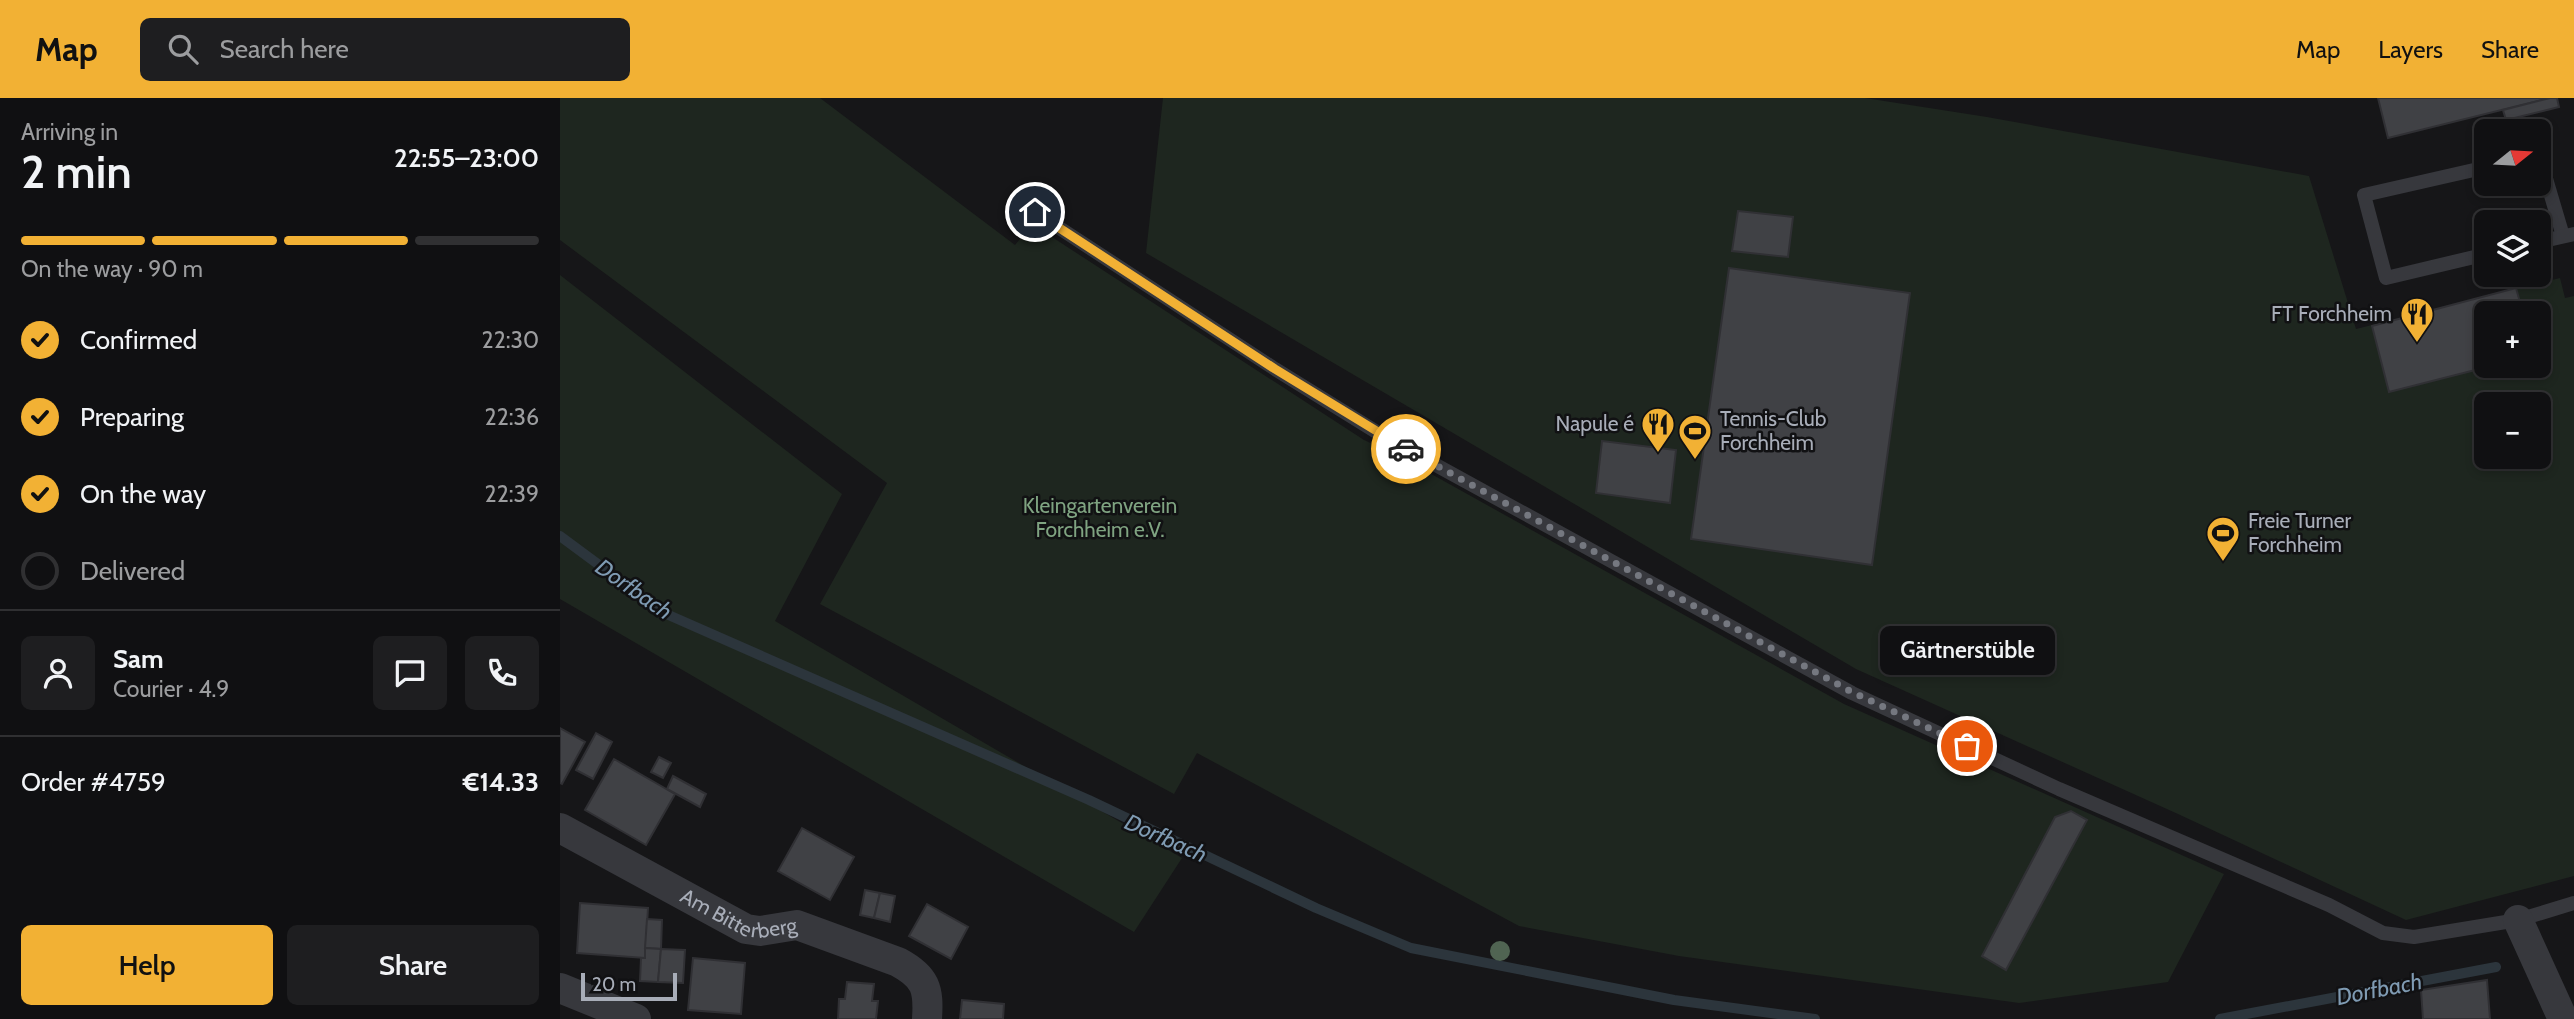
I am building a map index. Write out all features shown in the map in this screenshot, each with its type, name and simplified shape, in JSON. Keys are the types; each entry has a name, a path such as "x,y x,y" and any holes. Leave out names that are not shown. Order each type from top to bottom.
{"street":[{"name":"Am Bitterberg","path":"560,828 746,929 797,925 898,962 913,970 923,981 928,996 927,1019"},
{"path":"2518,920 2563,1019"},
{"path":"560,988 636,1019"}],"lane":[{"path":"2474,170 2364,195 2386,278 2474,257"},
{"path":"2552,191 2568,235"},
{"path":"1035,212 1242,348 1383,436 1852,692 2059,789 2329,905 2383,933 2414,937 2518,920 2574,903"}],"green space":[{"name":"Kleingartenverein Forchheim e.V.","path":"560,98 820,98 1015,245 1032,224 1364,440 1399,456 1844,704 2224,874 2168,982 2019,1003 1679,956 1519,926 1197,753 1174,794 820,604 887,483 560,240"},
{"path":"1163,98 1865,98 1987,117 2309,176 2356,329 2524,287 2551,287 2551,280 2560,278 2565,298 2574,296 2574,876 2406,920 1856,669 1146,253"},
{"path":"560,275 842,494 775,621 1182,858 1134,932 560,599"}],"building":[{"path":"2378,98 2550,98 2388,138"},
{"path":"2550,98 2557,98 2559,107 2510,119 2506,119 2503,110"},
{"path":"1738,211 1793,217 1788,257 1732,251"},
{"path":"1729,268 1910,293 1872,565 1691,539"},
{"path":"2516,288 2520,301 2474,301 2474,370 2389,392 2372,326"},
{"path":"1602,441 1676,450 1670,503 1596,493"},
{"path":"560,728 585,742 562,784 560,783"},
{"path":"596,733 612,742 593,779 576,770"},
{"path":"659,757 671,763 663,778 651,772"},
{"path":"614,759 675,794 646,845 585,810"},
{"path":"673,776 706,794 700,807 667,789"},
{"path":"2071,811 2087,820 2006,970 1982,956 2055,817"},
{"path":"802,828 854,857 830,900 778,871"},
{"path":"865,890 880,893 874,918 860,915"},
{"path":"880,893 895,896 890,922 874,918"},
{"path":"580,903 648,908 645,958 577,953"},
{"path":"927,904 968,927 951,959 909,936"},
{"path":"647,919 662,920 661,949 645,948"},
{"path":"645,948 661,949 658,982 640,981 641,958 645,958"},
{"path":"661,949 685,950 683,983 658,982"},
{"path":"693,958 745,963 741,1014 688,1010"},
{"path":"2487,980 2490,1019 2423,1019 2421,990"},
{"path":"847,982 874,984 872,1001 878,1001 876,1019 838,1019 839,999 845,999"},
{"path":"962,1000 1004,1004 1003,1019 960,1019"}],"waterway":[{"name":"Dorfbach","path":"560,536 664,613 1089,800 1316,908 1411,948 1674,1000 1815,1019"},
{"name":"Dorfbach","path":"2220,1019 2496,967"}],"way so far":[{"path":"1406,449 1852,692 1967,746"}],"place":[{"name":"FT Forchheim","path":"2417,344"},
{"name":"Napule é","path":"1658,454"},
{"name":"Tennis-Club Forchheim","path":"1695,461"},
{"name":"Freie Turner Forchheim","path":"2223,563"},
{"name":"Gärtnerstüble","path":"1967,746"}],"route":[{"path":"1035,212 1275,369 1406,449"}]}
